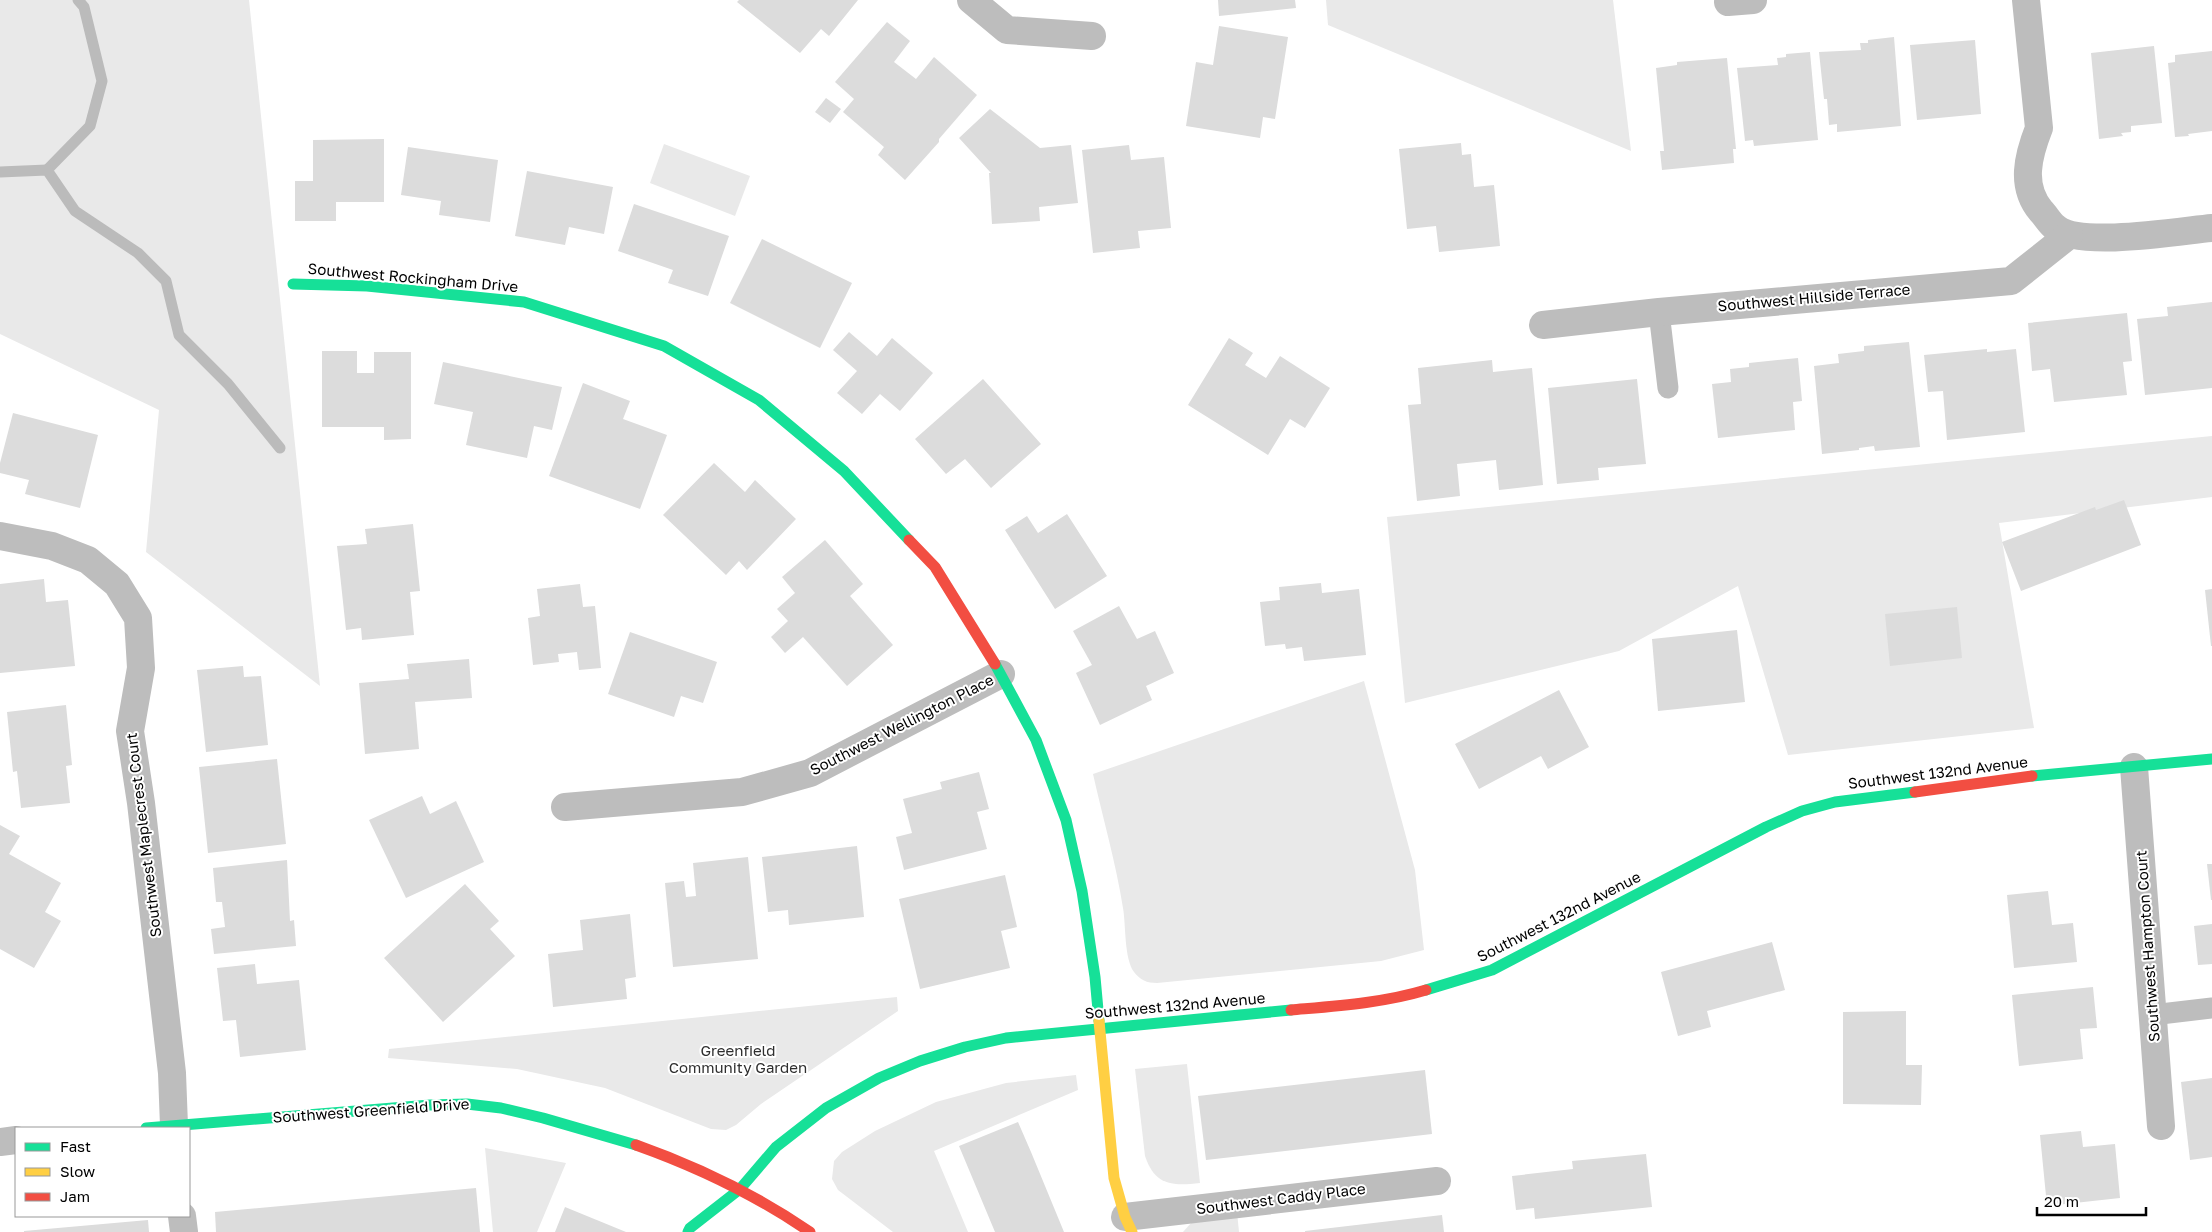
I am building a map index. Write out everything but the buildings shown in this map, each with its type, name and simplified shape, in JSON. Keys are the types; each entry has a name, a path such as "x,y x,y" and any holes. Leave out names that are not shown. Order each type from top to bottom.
{"street":[{"path":"971,0 1007,30 1092,36"},
{"path":"2026,0 2039,128 2032,147 2026,178 2032,201 2056,229 2069,235 2102,238 2212,228"},
{"name":"Southwest Hillside Terrace","path":"1544,325 1659,312 2010,281 2069,235"},
{"name":"Southwest Rockingham Drive","path":"293,284 367,286 524,302 664,346 759,400 844,471 935,567 1001,674 1036,740 1066,820 1082,891 1100,1028 1114,1178 1129,1224"},
{"name":"Southwest Maplecrest Court","path":"2,538 52,546 88,560 117,584 138,618 140,668 130,731 141,803 172,1073 174,1127"},
{"name":"Southwest Wellington Place","path":"565,807 742,792 810,773 1001,674"},
{"name":"Southwest 132nd Avenue","path":"688,1232 690,1228 740,1189 783,1141 826,1108 880,1078 920,1061 965,1047 1006,1038 1362,1003 1414,994 1492,970 1766,827 1802,811 1844,801 2065,772 2212,759"},
{"name":"Southwest Hampton Court","path":"2134,767 2161,1126"},
{"name":"Southwest Greenfield Drive","path":"174,1127 430,1105 477,1104 518,1111 621,1140 740,1189 810,1232"},
{"path":"0,1142 15,1140"},
{"name":"Southwest Caddy Place","path":"1129,1224 1437,1181"},
{"path":"182,1217 184,1232"}],"lane":[{"path":"1659,312 1668,388"},
{"path":"2152,1015 2212,1008"}],"green space":[{"path":"0,0 249,0 320,686 146,552 159,410 0,334"},
{"path":"1326,0 1613,0 1631,151 1328,25"},
{"path":"664,144 750,176 735,216 650,183"},
{"path":"2212,436 2212,497 1999,523 2034,728 1788,755 1738,586 1619,651 1405,703 1387,517"},
{"path":"1364,681 1415,870 1424,950 1381,961 1157,983 1141,979 1134,972 1128,958 1120,891 1093,774"},
{"name":"Greenfield Community Garden","path":"897,997 898,1011 761,1104 736,1125 726,1130 711,1129 605,1088 517,1069 388,1058 389,1049"},
{"path":"1187,1064 1200,1183 1173,1184 1160,1179 1154,1173 1145,1156 1135,1069"},
{"path":"1076,1075 1078,1090 934,1151 968,1232 893,1232 838,1190 832,1179 834,1161 842,1152 875,1131 936,1102 1006,1083"},
{"path":"485,1148 566,1163 537,1232 493,1232"},
{"path":"1237,1212 1239,1232 1183,1232 1192,1222"}],"waterway":[{"path":"47,170 90,126 102,81 84,7 78,0"},
{"path":"0,172 47,170 75,211 138,253 166,281 179,335 228,384 280,448"}],"traffic: fast":[{"path":"293,284 367,286 524,302 664,346 759,400 844,471 909,540"},
{"path":"995,664 1036,740 1066,820 1082,891 1095,977 1099,1021"},
{"path":"2032,776 2212,759"},
{"path":"1426,990 1492,970 1766,827 1802,811 1835,802 1915,792"},
{"path":"688,1232 690,1228 740,1189 776,1147 826,1108 879,1078 920,1061 965,1047 1006,1038 1291,1010"},
{"path":"158,1127 430,1105 467,1104 501,1108 543,1118 636,1145"}],"traffic: slow":[{"path":"1099,1021 1114,1178 1125,1217 1132,1232"}],"traffic: jam":[{"path":"909,540 935,567 995,664"},
{"path":"1915,792 2032,776"},
{"path":"1291,1010 1376,1001 1426,990"},
{"path":"636,1145 704,1172 748,1194 810,1232"}]}
